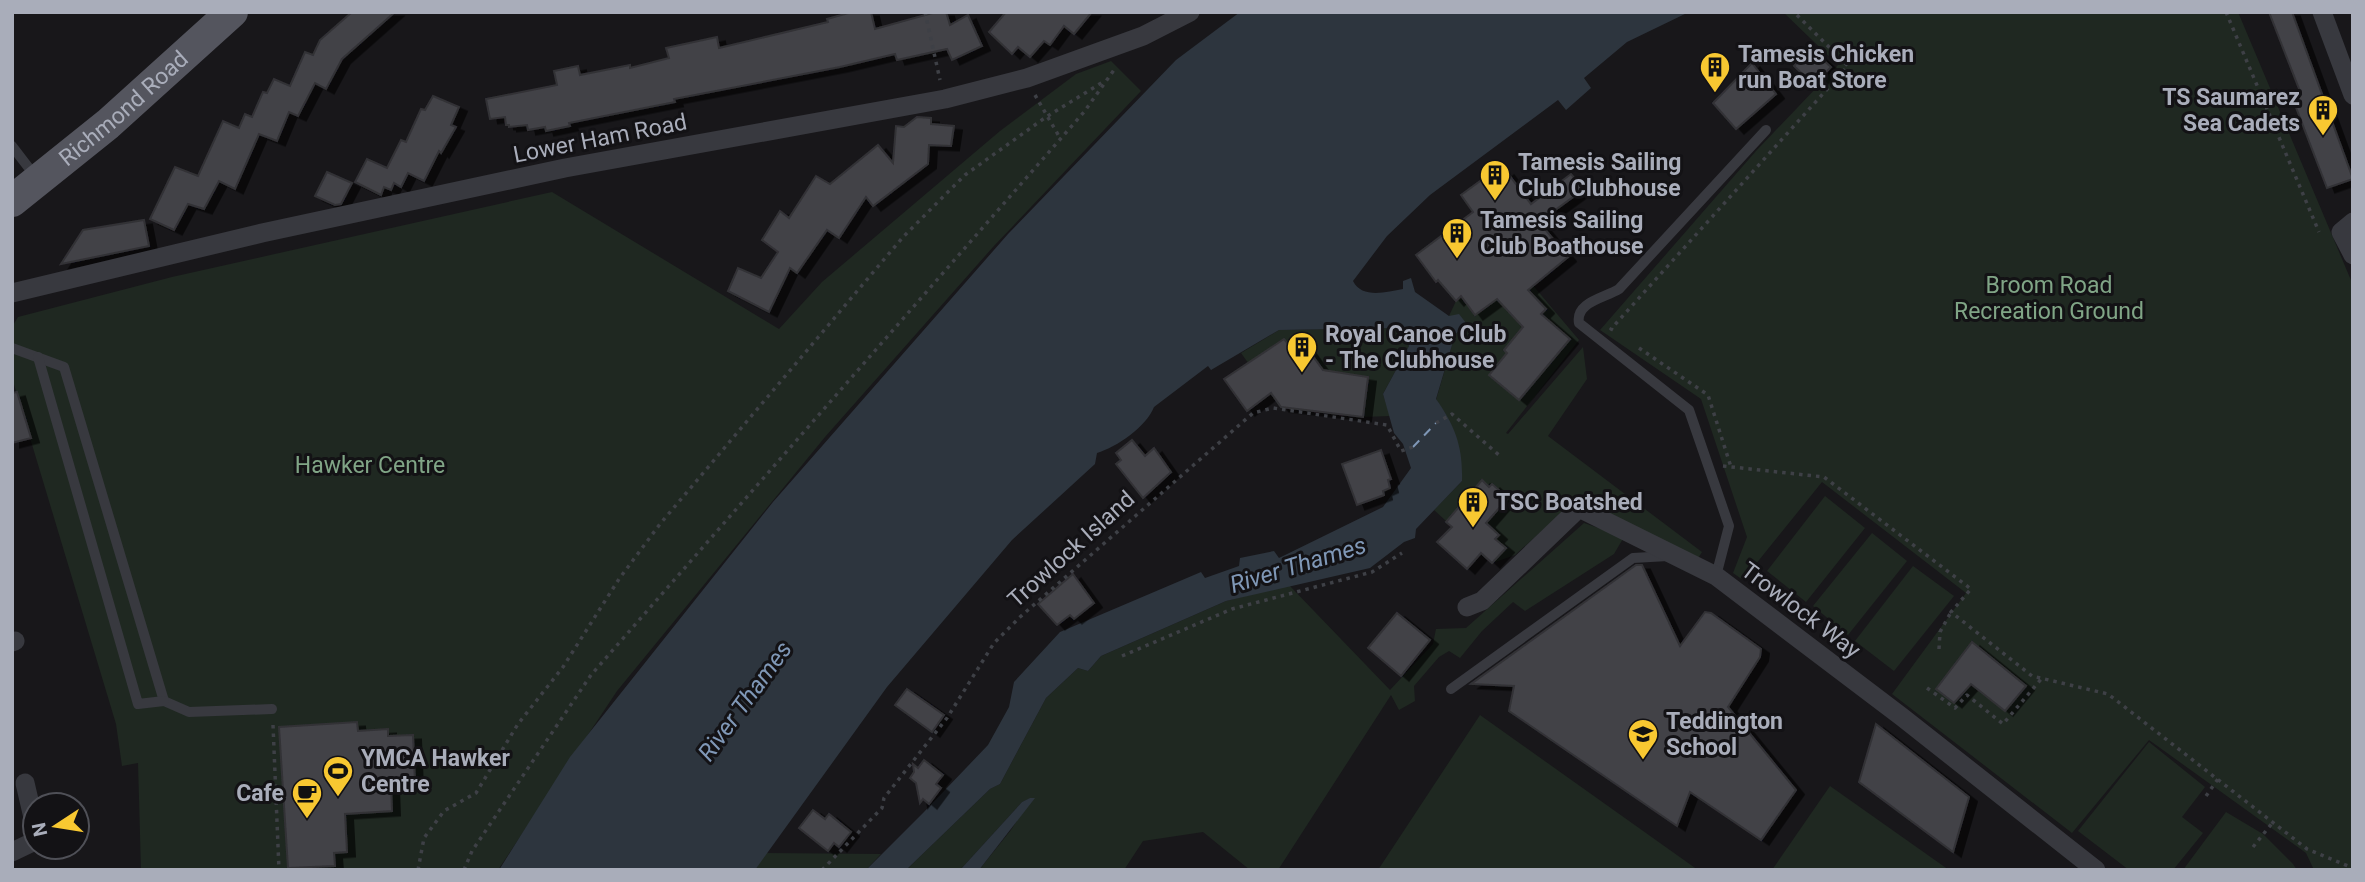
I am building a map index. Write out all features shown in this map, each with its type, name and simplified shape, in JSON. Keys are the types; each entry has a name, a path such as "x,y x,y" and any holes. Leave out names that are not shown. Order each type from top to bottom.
{"main road":[{"name":"Richmond Road","path":"12,201 108,124 232,12"}],"street":[{"name":"Lower Ham Road","path":"12,293 262,233 565,168 945,99 1027,78 1143,36 1189,12"},
{"path":"2322,12 2353,95"},
{"path":"2353,222 2342,232 2353,255"},
{"name":"Trowlock Way","path":"1467,607 1482,601 1579,508 1716,576 1902,717 2096,870"},
{"path":"25,783 27,791"}],"lane":[{"path":"1716,576 1729,526 1689,410 1579,323 1578,317 1588,303 1619,289 1766,130"},
{"path":"12,146 38,180"},
{"path":"12,348 64,367 163,701"},
{"path":"38,357 138,704 163,701 189,712 272,709"},
{"path":"1451,689 1633,558 1674,555"}],"path":[{"path":"925,12 945,99"},
{"path":"1622,337 1611,329 1847,66 1794,12"},
{"path":"2226,12 2320,235 2330,231"},
{"path":"1027,78 1046,117 1060,138"},
{"path":"418,870 424,838 444,811 476,793 518,724 563,667 619,579 668,514 903,237 965,175 1046,117 1104,81 1084,112 592,674 472,852 464,870"},
{"path":"1633,344 1708,395 1731,467"},
{"name":"Trowlock Island","path":"822,870 882,808 884,798 947,718 994,643 1020,617 1253,413 1273,408 1387,425 1401,451 1413,447"},
{"path":"1436,423 1452,414 1500,456"},
{"path":"1719,466 1824,477 1970,589 1951,612 1940,632 1939,649"},
{"path":"1122,656 1232,608 1372,572 1402,552"},
{"path":"1951,612 2032,676 2108,694 2307,849 2353,868"},
{"path":"1927,688 1955,708 1967,695 2003,723 2042,678"},
{"path":"272,709 279,870"},
{"path":"2206,796 2218,779"},
{"path":"2253,847 2273,822"}],"green space":[{"name":"Broom Road Recreation Ground","path":"1783,12 2238,12 2353,285 2353,870 2314,870 2306,853 2149,740 2072,833 1892,694 1966,593 1822,482 1743,580 1733,573 1747,537 1701,399 1600,330 1756,151 1838,65"},
{"name":"Hawker Centre","path":"1111,61 1141,91 993,247 825,437 617,691 498,870 141,870 138,763 122,766 116,724 12,378 12,327 18,317 172,277 552,192 779,329 822,282 1000,131 1076,74"},
{"path":"1514,263 1579,340 1506,433 1508,434 1583,347 1587,379 1548,436 1702,552 1697,560 1575,501 1515,555 1492,563 1434,510 1462,481 1453,429 1436,400 1455,335 1466,323 1449,316 1456,301 1499,264"},
{"path":"1399,328 1409,346 1383,394 1390,416 1363,417 1279,406 1241,353 1279,330"},
{"path":"1825,496 1865,528 1806,602 1767,571"},
{"path":"1584,523 1624,537 1614,554 1525,611 1513,602 1482,631 1460,658 1449,651 1439,657 1414,686 1415,701 1399,710 1391,695 1278,870 1250,870 1203,832 1143,841 1124,870 979,870 1011,830 1031,798 1022,802 960,870 906,870 990,789 1000,784 1046,698 1078,668 1088,671 1101,656 1226,601 1289,585 1390,690 1433,644 1436,629 1466,628"},
{"path":"1872,533 1907,561 1848,635 1813,606"},
{"path":"1913,566 1954,596 1894,671 1855,641"},
{"path":"1480,715 1698,870 1378,870"},
{"path":"2149,742 2205,787 2182,817 2203,833 2173,870 2129,870 2078,831"},
{"path":"1830,786 1949,870 1772,870"},
{"path":"2226,812 2263,834 2297,870 2183,870"},
{"path":"765,853 881,854 866,870 755,870"}],"water":[{"name":"River Thames","path":"1240,12 1689,12 1627,42 1584,78 1591,88 1566,110 1558,100 1430,195 1387,236 1353,281 1362,290 1382,293 1403,289 1403,281 1411,278 1415,292 1449,316 1459,314 1466,323 1455,335 1436,399 1457,438 1462,481 1416,529 1415,538 1404,542 1370,568 1226,601 1101,656 1088,671 1078,668 1046,698 1000,784 990,789 906,870 866,870 988,745 1009,707 1014,682 1060,632 1201,572 1205,578 1239,566 1240,558 1274,551 1279,558 1383,507 1411,468 1403,444 1394,433 1383,394 1409,346 1399,328 1279,330 1211,370 1208,366 1154,407 1145,422 1130,435 1097,453 1095,464 1012,540 887,687 755,870 499,870 570,757 773,502 1008,234 1176,60"},
{"path":"1035,798 979,870 960,870 1022,802"}],"building":[{"path":"352,12 395,12 342,59 326,89 315,83 298,116 289,112 277,141 259,134 235,189 219,181 204,209 188,204 174,230 150,219 175,167 198,176 223,121 239,128 245,114 252,117 263,92 267,93 274,79 290,86 305,52 313,55 320,40"},
{"path":"852,12 871,12 875,29 936,12 946,12 950,25 968,15 982,46 952,60 947,49 897,60 895,54 674,99 675,102 569,123 570,126 546,131 545,127 528,130 527,125 509,127 505,117 490,119 486,99 557,85 554,71 578,66 580,75 630,65 630,68 669,58 666,48 717,37 719,48 828,22 827,19"},
{"path":"1006,12 1092,12 1074,34 1064,26 1050,45 1044,41 1030,57 1018,47 1012,54 989,32"},
{"name":"TS Saumarez Sea Cadets","path":"2269,12 2292,12 2353,179 2327,188 2292,97 2301,94"},
{"path":"1810,48 1831,67 1814,85 1794,66"},
{"path":"1752,63 1776,94 1736,129 1713,103"},
{"path":"433,96 459,107 451,125 456,127 441,153 439,151 424,181 408,173 401,187 394,183 391,190 384,187 381,195 355,182 367,159 387,168 401,140 406,142 421,109 425,110"},
{"path":"917,117 931,118 931,124 954,126 951,146 929,145 928,164 873,206 866,197 839,238 827,230 797,273 790,268 769,312 728,291 738,268 761,278 778,252 762,240 780,211 789,218 816,176 830,184 878,145 893,163 896,126 904,127"},
{"path":"1498,168 1502,174 1506,171 1531,204 1571,174 1584,189 1539,222 1568,257 1528,290 1546,309 1541,314 1570,339 1519,400 1489,375 1507,353 1504,350 1523,327 1497,299 1475,315 1461,296 1456,301 1438,280 1436,282 1416,255 1473,212 1461,195"},
{"path":"327,172 352,183 341,204 335,205 315,196"},
{"path":"144,220 149,246 61,264 83,230"},
{"name":"Royal Canoe Club - The Clubhouse","path":"1299,337 1323,370 1368,377 1363,417 1281,407 1271,393 1247,411 1224,379 1284,339 1288,344"},
{"path":"17,392 31,438 12,443 12,393"},
{"path":"1132,440 1145,456 1154,448 1171,472 1143,498 1116,464 1121,460 1116,453"},
{"path":"1381,450 1391,479 1388,480 1390,488 1383,491 1384,495 1357,505 1342,464"},
{"path":"1482,480 1489,487 1492,484 1508,498 1486,523 1499,535 1495,539 1506,548 1492,563 1481,553 1467,569 1437,542 1452,527 1446,522"},
{"path":"1636,565 1642,565 1680,646 1705,612 1711,613 1761,649 1760,657 1728,707 1796,790 1761,840 1690,792 1677,826 1509,711 1514,686 1471,684"},
{"path":"1073,574 1094,603 1074,619 1070,615 1057,625 1038,604"},
{"path":"1397,613 1430,640 1401,676 1368,648"},
{"path":"1972,642 2026,686 2005,711 1971,684 1954,703 1936,689"},
{"path":"907,689 944,715 932,732 895,705"},
{"name":"YMCA Hawker Centre","path":"357,722 358,731 388,729 388,736 413,735 415,783 391,784 392,811 345,814 347,852 334,853 335,866 288,868 279,727"},
{"path":"1876,724 1969,797 1953,852 1859,782"},
{"path":"924,760 943,775 936,784 941,788 929,804 923,799 920,803 916,783 910,778 914,772 913,764 918,768"},
{"path":"813,810 825,819 829,814 851,832 839,847 834,843 828,851 799,828"}],"ferry route":[{"path":"1413,447 1436,423"}],"place":[{"name":"Tamesis Chicken run Boat Store","path":"1715,94"},
{"name":"TS Saumarez Sea Cadets","path":"2323,137"},
{"name":"Tamesis Sailing Club Clubhouse","path":"1495,202"},
{"name":"Tamesis Sailing Club Boathouse","path":"1457,260"},
{"name":"Royal Canoe Club - The Clubhouse","path":"1302,374"},
{"name":"TSC Boatshed","path":"1473,529"},
{"name":"Teddington School","path":"1643,761"},
{"name":"YMCA Hawker Centre","path":"338,798"},
{"name":"Cafe","path":"307,820"}]}
